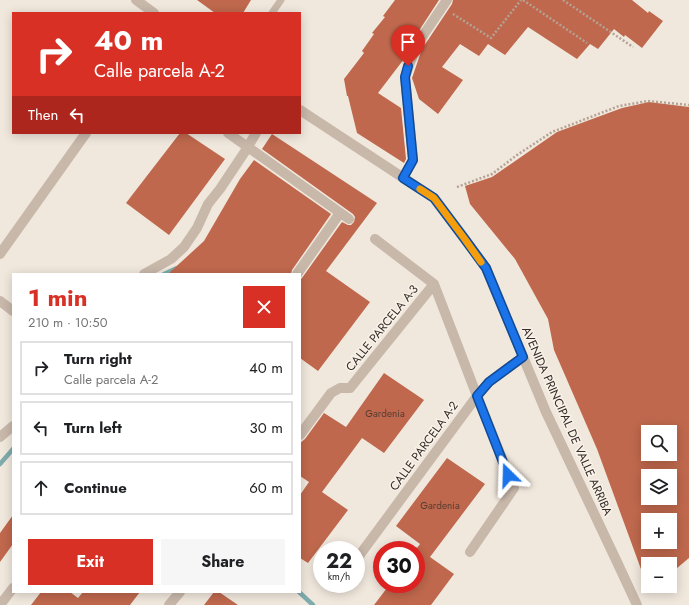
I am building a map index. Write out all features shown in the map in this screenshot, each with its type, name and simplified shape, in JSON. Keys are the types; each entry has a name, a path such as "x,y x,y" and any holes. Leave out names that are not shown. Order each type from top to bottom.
{"street":[{"path":"136,0 153,12"},
{"path":"403,178 413,160 405,77 416,46 444,4"},
{"name":"AVENIDA PRINCIPAL DE VALLE ARRIBA","path":"301,111 434,198 486,268 546,412 637,605"},
{"path":"0,254 85,134"},
{"path":"229,134 349,219"},
{"path":"146,273 171,259 184,247 197,228 208,204 220,189 255,134"},
{"path":"298,273 340,212"},
{"path":"375,239 434,284 514,488 470,552"},
{"name":"CALLE PARCELA A-3","path":"301,434 331,393 340,388 350,388 434,284"},
{"path":"0,301 12,310"},
{"name":"CALLE PARCELA A-2","path":"365,548 477,396 489,382 523,357"},
{"path":"0,437 12,427"},
{"path":"0,605 12,589"},
{"path":"169,605 179,593"}],"lane":[{"path":"273,12 281,0"}],"path":[{"path":"444,4 491,38 522,0 587,43"},
{"path":"563,0 633,47"},
{"path":"457,187 492,174 517,155 552,132 619,106 648,101 689,105"}],"building":[{"path":"197,0 251,0 244,12 214,12"},
{"path":"395,0 439,0 411,43 404,60 378,93 401,108 406,159 404,163 357,133 344,79 364,53 362,51 374,34 372,33 385,17 383,16"},
{"path":"453,0 632,0 648,13 649,11 663,21 642,48 625,35 624,37 614,29 598,49 590,44 577,59 528,27 505,55 488,44 479,56 460,44 442,67 463,80 438,114 419,99 412,78 422,49 452,4"},
{"path":"649,102 689,107 689,558 677,568 677,557 641,557 641,569 597,449 554,350 548,319 515,259 470,204 465,186 492,177 557,132 622,108"},
{"path":"179,134 188,134 225,159 169,235 126,203"},
{"path":"272,134 377,203 326,271 370,302 318,371 301,359 301,279 342,222 351,225 354,222 355,217 353,214 262,149"},
{"path":"254,160 331,214 291,273 169,273 204,241 240,179"},
{"path":"384,373 424,400 384,453 362,438 322,492 348,510 325,541 313,541 313,556 308,563 301,559 301,494 309,482 301,477 301,442 324,413 346,427"},
{"path":"447,458 485,484 430,557 454,574 431,605 374,605 383,593 425,593 425,541 416,541 396,526"},
{"path":"12,516 12,545 0,562 0,533"},
{"path":"40,593 71,593 78,598 82,593 139,593 130,605 31,605"},
{"path":"213,593 220,593 238,605 204,605"}],"waterway":[{"path":"166,273 177,268"},
{"path":"0,464 12,450"},
{"path":"300,593 313,605"}],"slow traffic":[{"path":"420,189 434,198 481,262"}],"route":[{"path":"408,66 405,77 413,160 403,178 434,198 486,268 523,357 489,382 477,396 508,475"}]}
